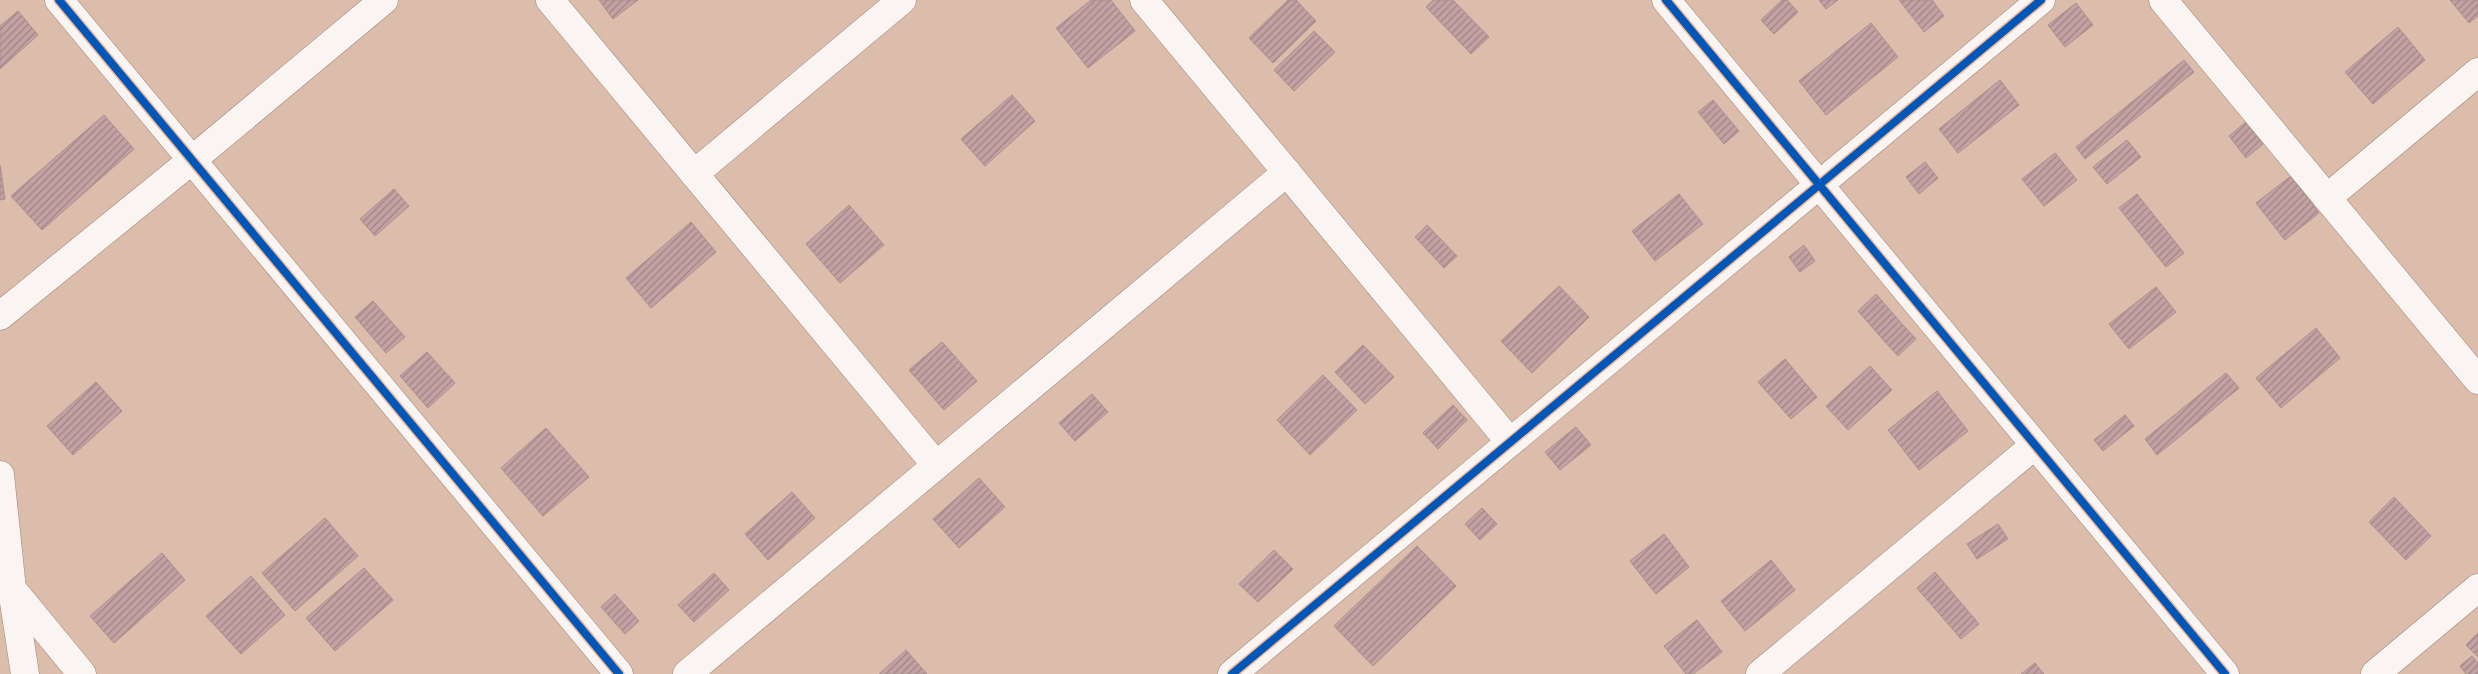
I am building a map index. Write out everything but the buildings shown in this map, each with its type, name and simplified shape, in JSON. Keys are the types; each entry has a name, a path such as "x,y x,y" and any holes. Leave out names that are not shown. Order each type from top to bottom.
{"street":[{"path":"59,0 619,674"},
{"path":"0,316 192,160 384,0"},
{"path":"550,0 936,465"},
{"path":"694,174 902,0"},
{"path":"1144,0 1510,442"},
{"path":"1666,0 2225,674"},
{"path":"1232,674 2041,0"},
{"path":"2164,0 2478,380"},
{"path":"2327,198 2478,72"},
{"path":"687,674 1287,172"},
{"path":"1760,674 2035,445"},
{"path":"0,475 12,589 25,674"},
{"path":"2375,674 2478,588"},
{"path":"12,589 82,674"}],"cycle path":[{"path":"59,0 619,674"},
{"path":"1666,0 2225,674"},
{"path":"1232,674 2041,0"}]}
